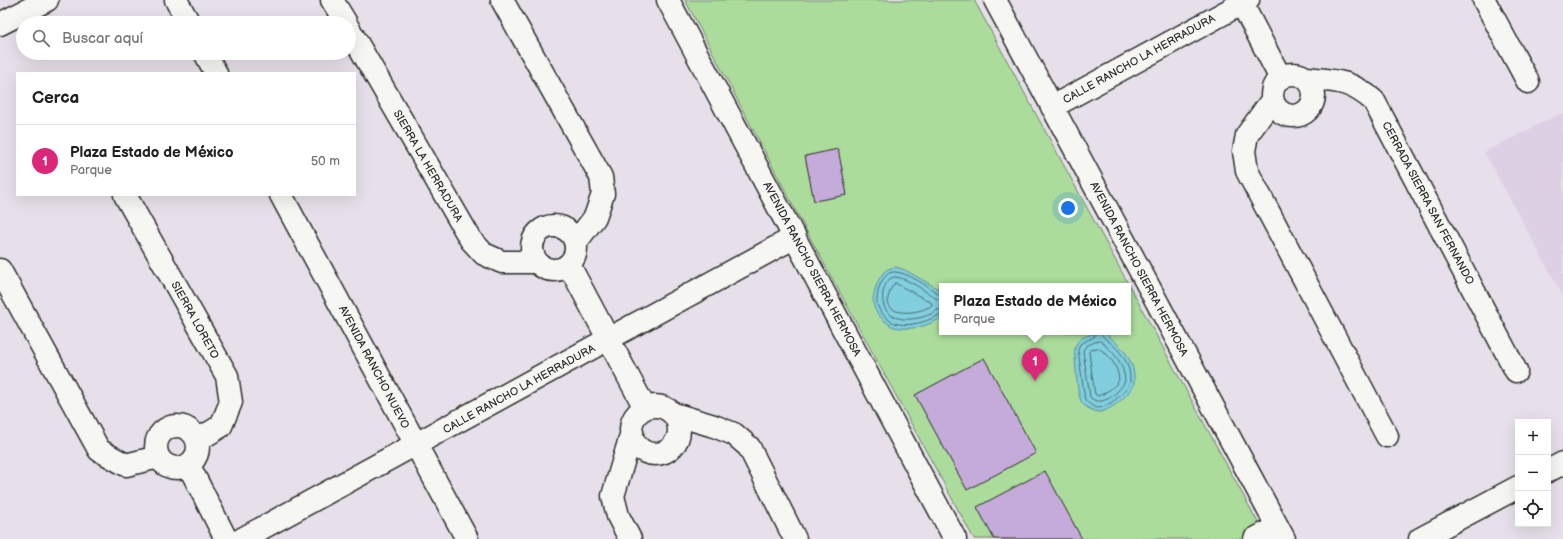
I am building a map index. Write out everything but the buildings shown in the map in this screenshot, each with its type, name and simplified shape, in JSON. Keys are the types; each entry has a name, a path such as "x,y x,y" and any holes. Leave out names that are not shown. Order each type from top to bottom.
{"street":[{"path":"0,24 46,0"},
{"path":"176,0 185,16"},
{"path":"332,0 342,16"},
{"path":"502,0 601,177 603,194 595,217 576,242"},
{"name":"AVENIDA RANCHO SIERRA HERMOSA","path":"668,0 955,539"},
{"name":"AVENIDA RANCHO SIERRA HERMOSA","path":"995,0 1281,533"},
{"path":"1484,0 1528,82"},
{"path":"1243,1 1280,77"},
{"name":"CALLE RANCHO LA HERRADURA","path":"1052,107 1243,1"},
{"name":"SIERRA LA HERRADURA","path":"356,41 471,240 484,254 502,262 536,262 546,269 558,270 569,265"},
{"path":"209,60 215,72"},
{"path":"1293,73 1306,78 1312,86 1314,96 1312,106 1305,113 1295,116 1285,115 1277,109 1272,100 1272,88 1280,77 1293,73"},
{"name":"CERRADA SIERRA SAN FERNANDO","path":"1306,78 1340,81 1362,90 1374,101 1516,371"},
{"path":"1272,100 1247,135 1244,151 1247,171 1387,436"},
{"name":"SIERRA LORETO","path":"126,196 227,376 231,402 221,426 198,440"},
{"name":"AVENIDA RANCHO NUEVO","path":"282,196 467,539"},
{"path":"536,262 532,252 533,240 540,231 549,226 560,227 570,233 576,242 576,255 569,265 645,408"},
{"name":"CALLE RANCHO LA HERRADURA","path":"242,539 794,237"},
{"path":"0,270 99,450 126,465 158,457"},
{"path":"630,539 618,516 613,496 632,432 633,422 637,414 645,408 655,406 666,408 674,414 714,426 734,434 748,447 795,539"},
{"path":"632,432 635,442 641,449 650,453 660,453 669,449 676,442 679,433 678,423 674,414"},
{"path":"174,425 184,426 193,431 198,440 198,455 188,466 177,468 166,465 158,457 156,447 158,437 164,429 174,425"},
{"path":"1551,469 1563,463"},
{"path":"188,466 226,539"},
{"path":"1420,539 1515,489"},
{"path":"1255,539 1281,533"}],"shaded area":[{"path":"1563,112 1563,296 1484,152"}],"green space":[{"path":"685,0 974,0 1128,283 939,283 939,335 1131,335 1131,289 1267,539 974,539 807,232"}],"water":[{"path":"896,267 905,270 939,289 939,319 920,327 900,328 893,327 881,318 875,310 873,296 880,277 889,269"},
{"path":"1108,335 1118,344 1127,355 1133,367 1134,373 1133,386 1125,397 1114,406 1098,412 1082,403 1077,381 1076,345 1078,341 1087,336"}],"place":[{"name":"Plaza Estado de México","path":"1035,381"}]}
